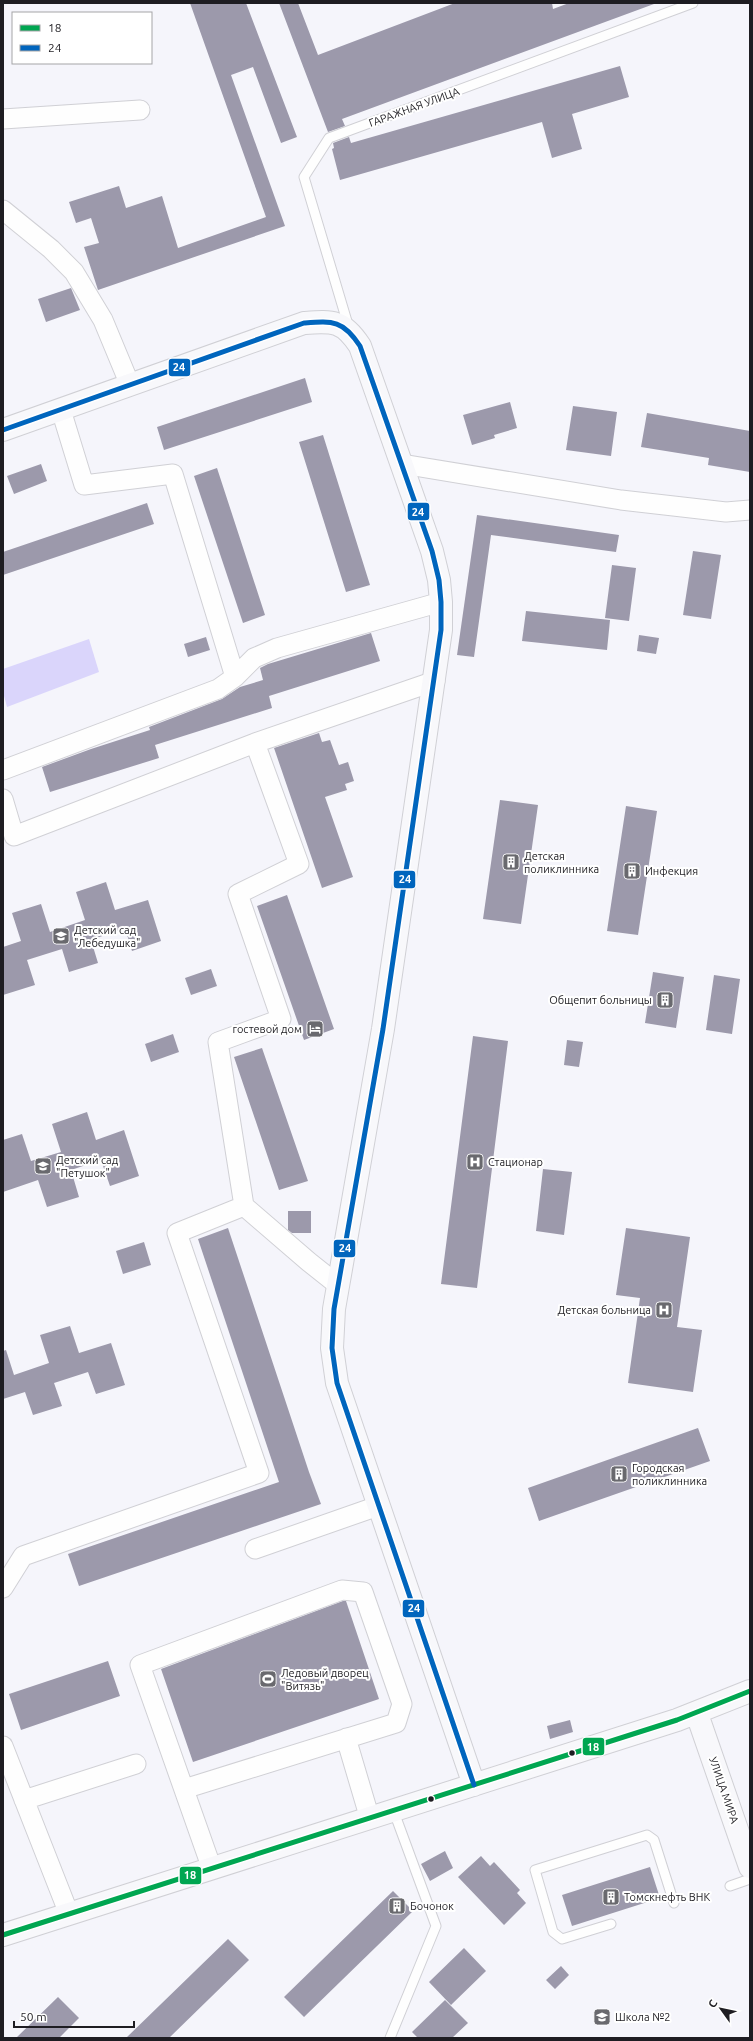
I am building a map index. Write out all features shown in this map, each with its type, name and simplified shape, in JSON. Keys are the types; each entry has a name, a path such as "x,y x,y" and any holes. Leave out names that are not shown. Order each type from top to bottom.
{"street":[{"path":"3,119 140,110"},
{"path":"3,210 51,249 74,272 103,320 130,385"},
{"path":"3,430 304,323 341,326 360,346 402,464 432,551 439,580 441,630 383,1029 334,1309 332,1348 337,1383 474,1785"},
{"path":"61,410 84,485 173,474 235,677"},
{"path":"402,464 622,500 726,512 750,510"},
{"path":"3,770 218,689 235,677 254,658 277,648 441,602"},
{"path":"3,799 14,836 255,743 434,680"},
{"path":"255,743 299,864 238,894 280,1019 218,1042 244,1206 338,1285"},
{"path":"3,1588 23,1556 259,1473 177,1233 244,1206"},
{"path":"255,1549 378,1506"},
{"path":"184,1789 396,1723 402,1704 363,1592 342,1590 140,1665 212,1869"},
{"path":"3,1935 370,1820 474,1785 697,1714 750,1691"},
{"name":"УЛИЦА МИРА","path":"697,1714 750,1867"},
{"path":"346,1738 370,1820"},
{"path":"3,1746 69,1914"},
{"path":"24,1800 136,1764"}],"lane":[{"name":"ГАРАЖНАЯ УЛИЦА","path":"341,326 304,177 329,138 693,3"},
{"path":"390,2038 436,1926 394,1812"},
{"path":"611,1924 562,1939 553,1932 535,1870 647,1834 654,1840 674,1903"},
{"path":"730,1886 750,1879"}],"shaded area":[{"path":"89,639 99,672 7,707 3,692 3,669"}],"building":[{"path":"190,3 246,3 297,137 281,143 253,67 231,75 285,226 98,290 84,247 99,243 91,218 76,223 69,202 119,186 126,208 162,196 178,248 266,217"},
{"path":"279,3 298,3 318,55 455,3 552,3 553,9 569,3 654,4 342,119 345,126 328,132"},
{"path":"620,66 629,97 572,114 582,149 552,158 542,122 340,180 332,149 334,148 333,143 349,137 351,143"},
{"path":"71,288 80,310 46,322 38,299"},
{"path":"305,378 312,402 164,450 157,427"},
{"path":"510,402 517,428 494,435 495,438 472,445 463,415"},
{"path":"573,406 617,412 611,456 566,450"},
{"path":"647,413 750,431 750,472 708,465 709,458 641,447"},
{"path":"323,435 370,585 346,592 299,442"},
{"path":"41,464 47,481 14,494 7,476"},
{"path":"217,468 265,615 243,623 194,476"},
{"path":"147,503 154,524 3,575 3,552"},
{"path":"477,515 619,535 616,552 491,535 474,657 457,655"},
{"path":"693,551 721,555 711,619 683,615"},
{"path":"612,565 636,568 629,621 605,618"},
{"path":"526,611 610,620 607,650 522,641"},
{"path":"371,633 380,661 269,696 272,708 155,745 159,758 50,792 42,767 150,730 149,727 222,699 240,687 263,680 260,668 268,664"},
{"path":"639,635 659,638 656,654 637,651"},
{"path":"206,637 210,650 188,657 184,644"},
{"path":"319,733 322,742 330,740 339,765 348,762 354,781 345,784 347,790 325,797 353,877 322,888 274,748"},
{"name":"Детская поликлинника","path":"500,800 538,805 521,924 483,919"},
{"name":"Инфекция","path":"626,806 657,811 638,935 607,931"},
{"name":"Детский сад \"Лебедушка\"","path":"106,882 115,910 148,900 161,941 132,951 125,928 91,940 98,963 69,972 62,949 27,960 35,985 3,995 3,947 21,941 12,913 41,904 50,932 85,920 76,892"},
{"path":"287,895 334,1029 304,1040 257,906"},
{"path":"211,969 217,986 191,995 185,978"},
{"name":"Общепит больницы","path":"653,972 684,977 676,1028 645,1023"},
{"path":"714,975 740,979 732,1034 706,1030"},
{"path":"173,1034 179,1052 151,1062 145,1044"},
{"name":"Стационар","path":"473,1036 508,1041 477,1288 441,1284"},
{"path":"567,1040 583,1042 579,1067 564,1065"},
{"path":"262,1048 308,1181 279,1190 234,1057"},
{"name":"Детский сад \"Петушок\"","path":"87,1112 96,1140 124,1130 139,1176 110,1186 101,1160 71,1170 79,1197 47,1207 38,1180 3,1192 3,1140 22,1134 31,1161 61,1152 52,1124"},
{"path":"543,1169 572,1172 564,1235 536,1231"},
{"path":"288,1211 311,1211 311,1233 292,1233 288,1230"},
{"path":"228,1228 321,1504 79,1586 68,1554 279,1482 198,1239"},
{"name":"Детская больница","path":"626,1228 690,1237 677,1327 702,1330 693,1392 628,1383 640,1298 616,1295"},
{"path":"144,1242 151,1265 123,1274 116,1251"},
{"path":"70,1326 79,1353 111,1343 125,1385 96,1394 88,1372 54,1383 62,1406 33,1415 25,1392 3,1399 3,1351 6,1350 14,1375 49,1363 40,1335"},
{"name":"Городская поликлинника","path":"698,1428 710,1461 539,1521 528,1488"},
{"name":"Ледовый дворец \"Витязь\"","path":"346,1601 379,1699 193,1762 161,1669"},
{"path":"108,1661 120,1696 21,1730 9,1694"},
{"path":"570,1720 573,1732 550,1739 547,1726"},
{"path":"445,1851 453,1868 430,1881 421,1864"},
{"path":"481,1856 490,1866 494,1862 520,1890 517,1893 526,1903 504,1925 458,1877"},
{"name":"Томскнефть ВНК","path":"650,1867 660,1898 572,1926 562,1895"},
{"path":"393,1891 413,1911 304,2017 284,1997"},
{"path":"228,1939 249,1960 169,2038 126,2038"},
{"path":"464,1948 486,1971 451,2005 429,1982"},
{"path":"561,1966 569,1975 555,1989 546,1980"},
{"path":"58,1997 79,2018 59,2038 16,2038"},
{"path":"445,2000 468,2023 452,2038 418,2038 412,2032"}],"transit line":[{"name":"24","path":"3,430 304,323 323,322 336,324 348,331 360,346 432,551 439,580 441,630 383,1029 334,1309 332,1348 337,1383 474,1785"},
{"name":"18","path":"3,1935 677,1720 750,1691"}],"place":[{"name":"Детская поликлинника","path":"511,862"},
{"name":"Инфекция","path":"632,871"},
{"name":"Детский сад \"Лебедушка\"","path":"61,936"},
{"name":"Общепит больницы","path":"665,1000"},
{"name":"гостевой дом","path":"315,1029"},
{"name":"Стационар","path":"475,1162"},
{"name":"Детский сад \"Петушок\"","path":"43,1166"},
{"name":"Детская больница","path":"664,1310"},
{"name":"Городская поликлинника","path":"619,1474"},
{"name":"Ледовый дворец \"Витязь\"","path":"268,1679"},
{"name":"Томскнефть ВНК","path":"611,1897"},
{"name":"Бочонок","path":"397,1906"},
{"name":"Школа №2","path":"602,2017"}]}
